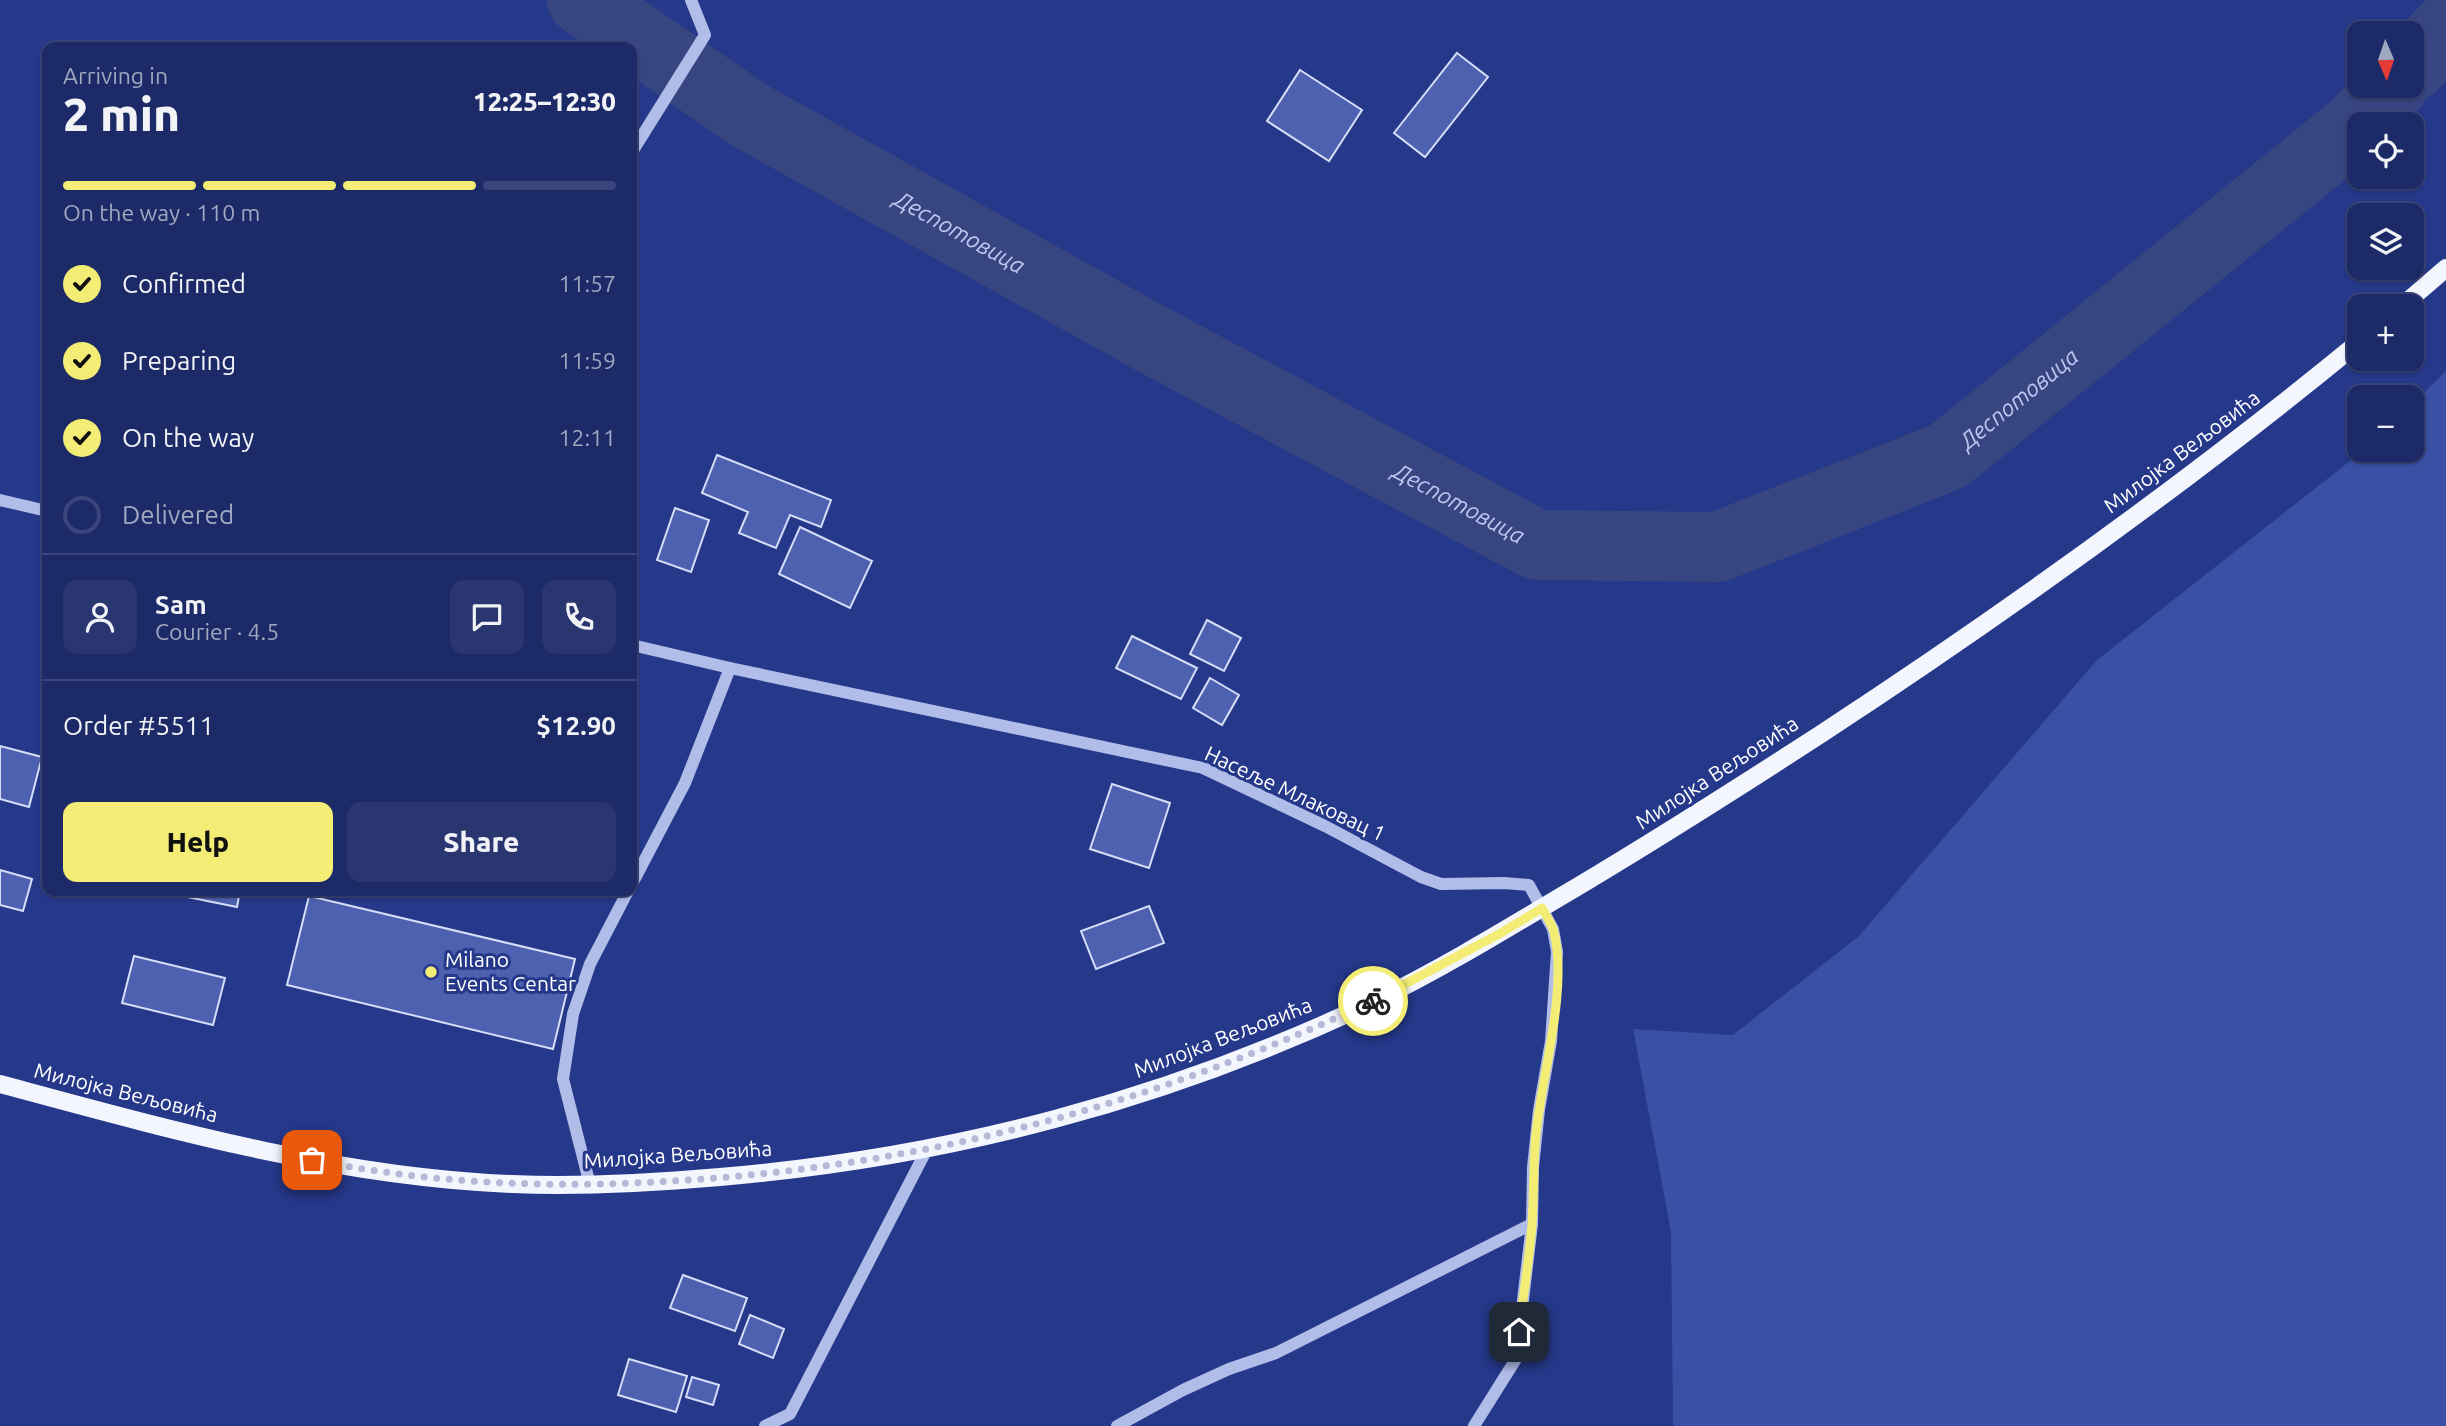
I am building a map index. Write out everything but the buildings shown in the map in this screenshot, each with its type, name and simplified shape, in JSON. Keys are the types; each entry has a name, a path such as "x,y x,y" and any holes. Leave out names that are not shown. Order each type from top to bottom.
{"main road":[{"path":"2416,294 2446,268"},
{"name":"Милојка Вељовића","path":"0,1084 245,1147 422,1177 510,1184 590,1185 774,1172 927,1149 1020,1130 1109,1105 1192,1078 1380,998 1542,908 1769,768 2005,611 2216,457 2347,352"}],"street":[{"path":"637,144 705,35 691,0"},
{"path":"0,500 42,510"},
{"path":"637,646 730,668 684,783 637,874"},
{"name":"Насеље Млаковац 1","path":"730,668 1203,768 1325,826 1421,877 1441,884 1529,885 1542,908"},
{"path":"590,1185 563,1079 573,1014 590,964 625,896"},
{"path":"1475,1426 1516,1359 1532,1224 1538,1111 1551,1041 1557,952 1553,929 1542,908"},
{"path":"765,1426 790,1413 927,1149"},
{"path":"1117,1426 1228,1369 1276,1353 1532,1224"}],"shaded area":[{"path":"2446,371 2446,1426 1673,1426 1671,1232 1633,1029 1733,1035 1859,936 2097,660 2349,462 2424,462 2424,392"}],"waterway":[{"name":"Деспотовица","path":"582,0 749,115 1148,337 1537,545 1718,547 1948,456 2356,126 2382,98"},
{"name":"Деспотовица","path":"2424,53 2446,29"}],"way so far":[{"path":"312,1160 422,1177 510,1184 590,1185 687,1180 864,1160 1020,1130 1109,1105 1236,1061 1373,1001"}],"place":[{"name":"Milano Events Centar","path":"431,972"}],"route":[{"path":"1373,1001 1434,970 1542,908 1553,929 1557,952 1556,994 1551,1041 1538,1111 1532,1224 1519,1332"}]}
